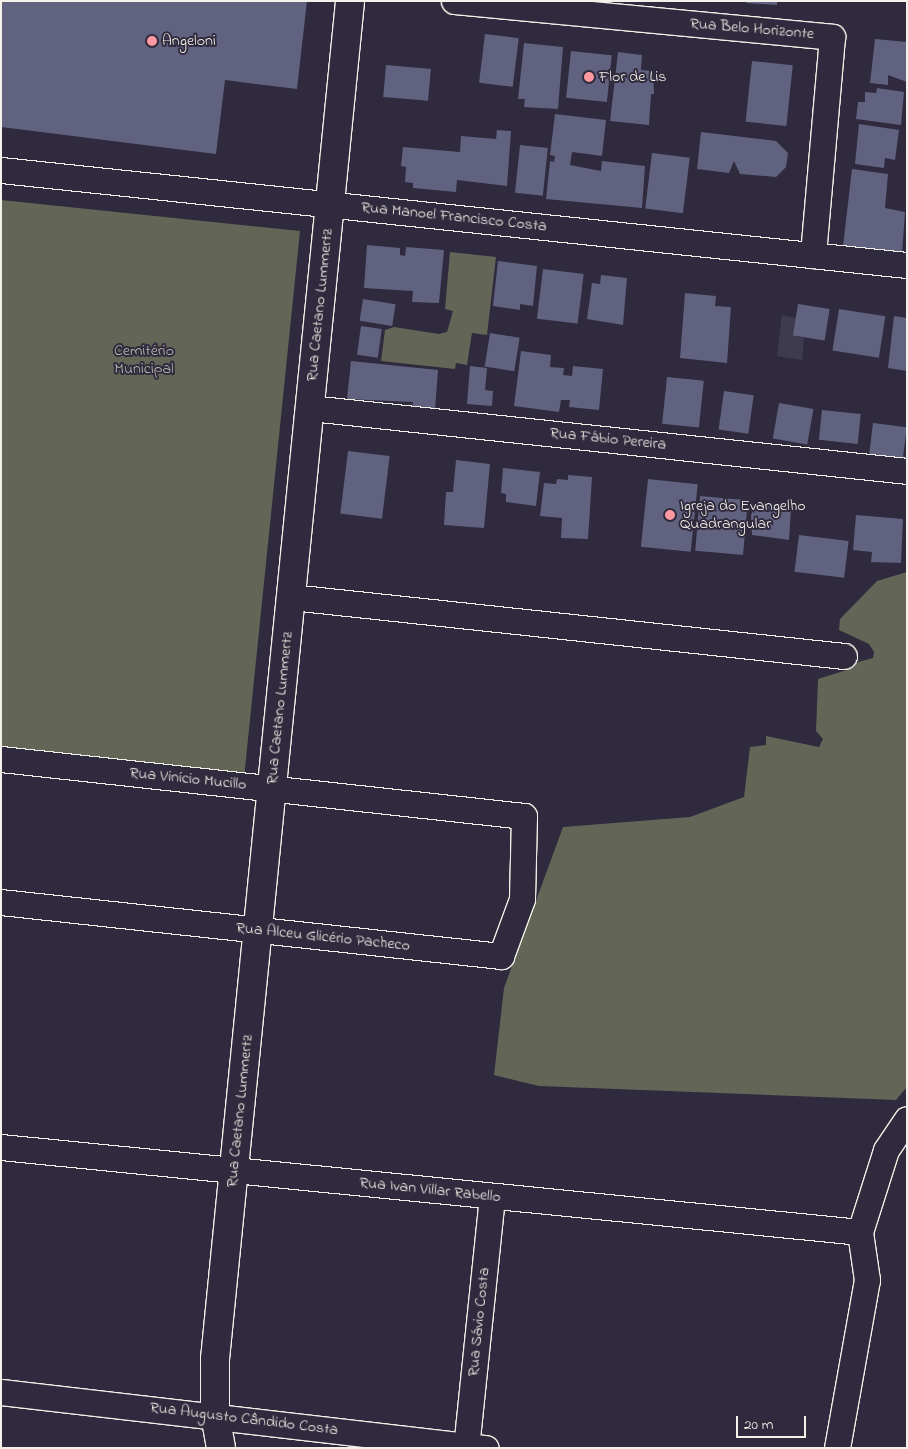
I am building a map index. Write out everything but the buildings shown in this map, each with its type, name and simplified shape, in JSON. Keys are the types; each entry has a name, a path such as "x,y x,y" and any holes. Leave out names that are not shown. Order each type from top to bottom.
{"street":[{"name":"Rua Caetano Lummertz","path":"221,1448 215,1415 216,1359 350,1"},
{"name":"Rua Belo Horizonte","path":"454,1 832,37 813,255"},
{"name":"Rua Manoel Francisco Costa","path":"1,170 907,265"},
{"name":"Rua Fábio Pereira","path":"310,408 907,471"},
{"path":"291,597 844,656"},
{"name":"Rua Vinício Mucillo","path":"1,759 524,816"},
{"name":"Rua Alceu Glicério Pacheco","path":"1,902 501,956 522,898 524,816"},
{"path":"837,1448 867,1280 860,1232 886,1150 907,1119"},
{"name":"Rua Ivan Villar Rabello","path":"1,1147 860,1232"},
{"name":"Rua Sávio Costa","path":"472,1447 492,1196"},
{"name":"Rua Augusto Cândido Costa","path":"1,1392 215,1415 472,1447"}],"shaded area":[{"path":"782,315 796,318 794,336 804,338 802,360 777,356"}],"green space":[{"name":"Cemitério Municipal","path":"1,200 300,231 244,778 1,748"},
{"path":"450,252 496,257 487,335 472,333 467,365 456,363 455,369 381,361 385,330 394,327 439,334 447,332 453,311 445,309"},
{"path":"907,572 907,1087 896,1100 539,1086 494,1075 504,988 563,827 690,817 744,797 750,747 766,745 766,736 819,747 823,739 816,731 818,679 853,668 858,662 873,658 874,652 869,644 839,630 840,619 877,581"}],"place":[{"name":"Angeloni","path":"152,41"},
{"name":"Flor de Lis","path":"589,77"},
{"name":"Igreja do Evangelho Quadrangular","path":"670,515"}]}
